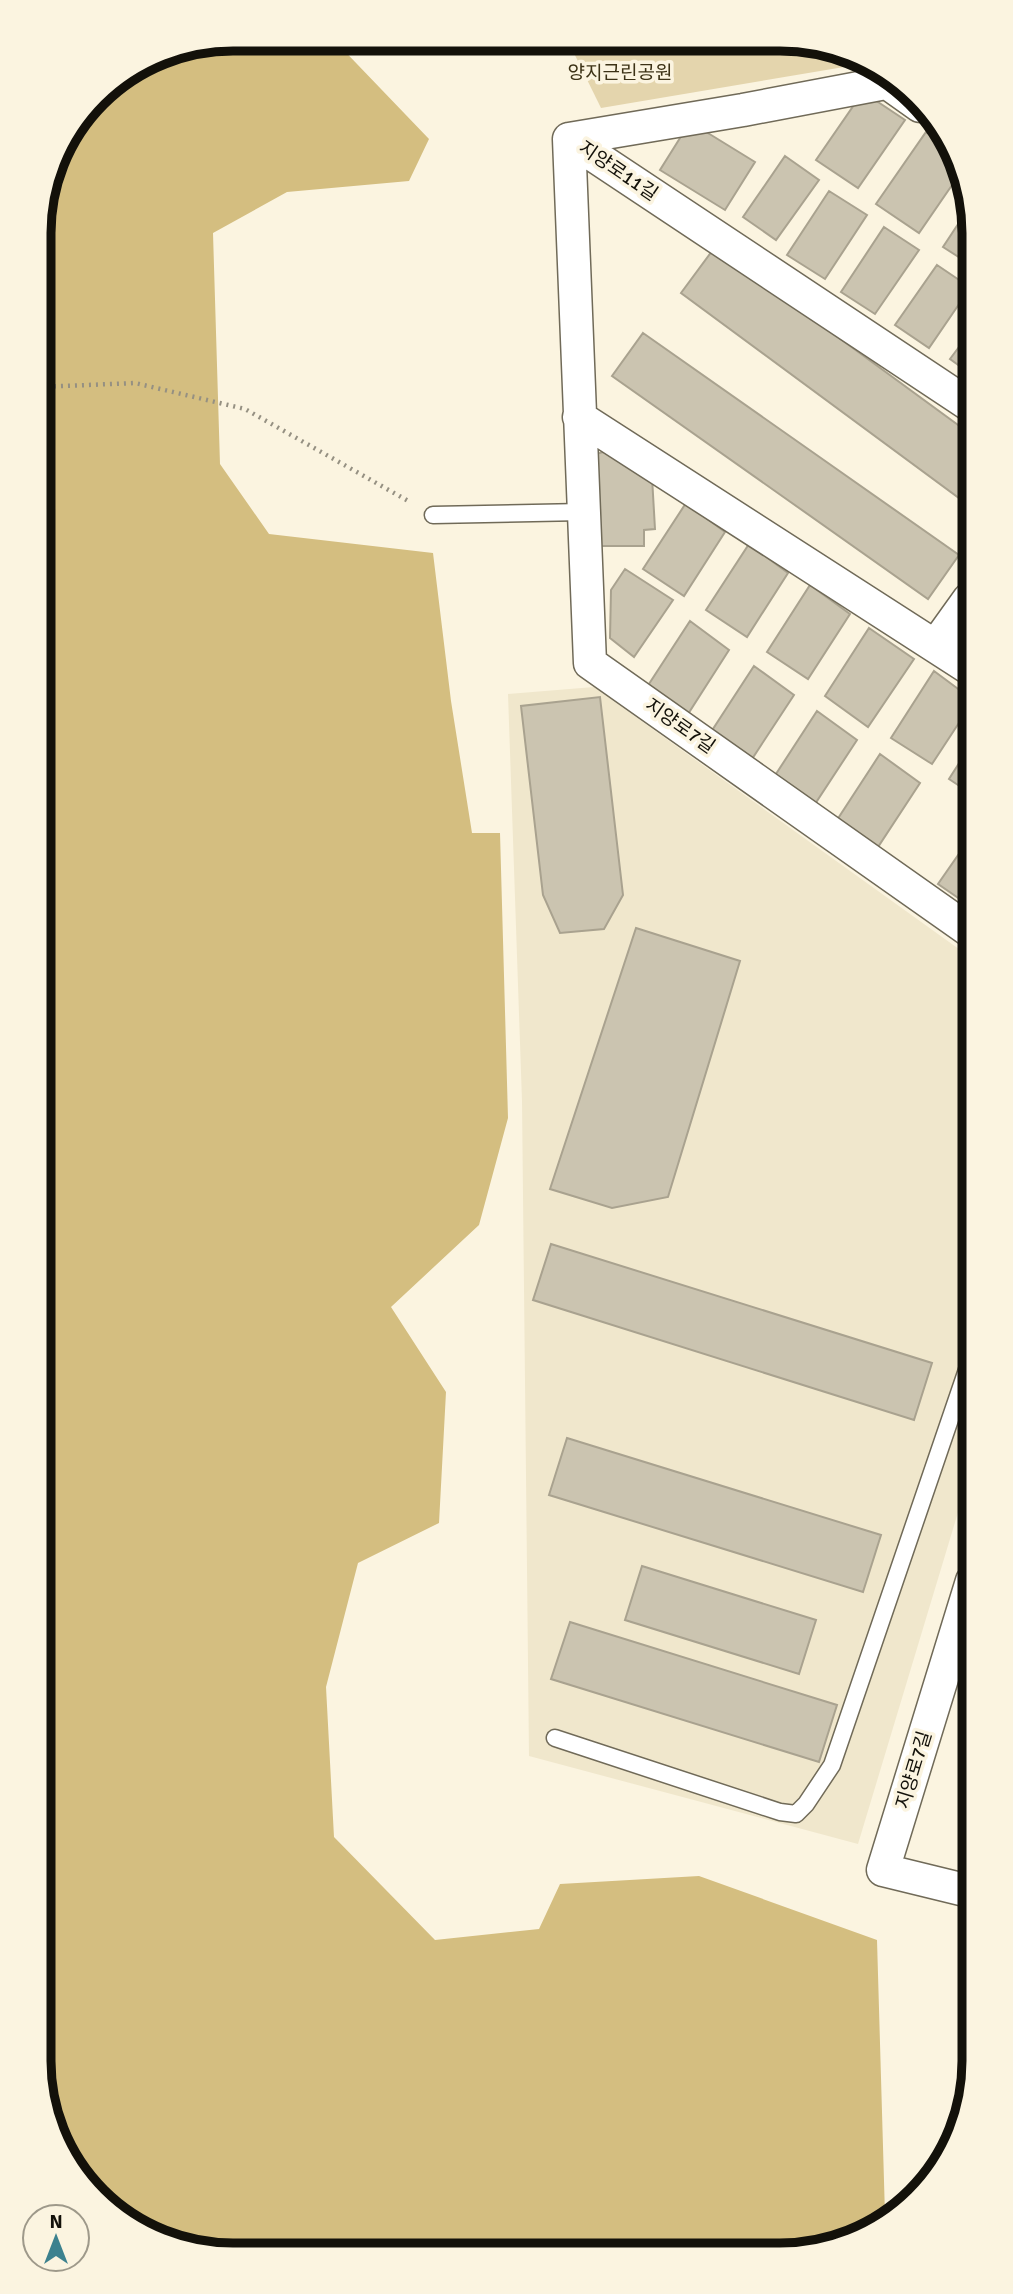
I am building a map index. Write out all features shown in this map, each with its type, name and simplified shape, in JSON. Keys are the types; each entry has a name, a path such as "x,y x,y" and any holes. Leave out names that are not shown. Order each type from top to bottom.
{"street":[{"name":"지양로11길","path":"569,139 885,84"},
{"name":"지양로11길","path":"569,139 962,400"},
{"name":"지양로7길","path":"569,139 590,663 962,925"},
{"path":"579,417 962,663"},
{"path":"936,645 962,609"},
{"name":"지양로7길","path":"962,1613 883,1870 962,1889"}],"lane":[{"path":"433,515 583,512"},
{"path":"555,1738 780,1812 796,1814 806,1804 832,1765 962,1384"}],"path":[{"path":"51,387 135,383 245,409 433,515"}],"shaded area":[{"path":"221,51 345,51 429,139 409,181 287,192 213,233 220,464 269,534 433,553 451,701 472,833 500,833 508,1118 479,1225 391,1307 446,1392 439,1523 358,1563 326,1687 334,1837 435,1940 539,1929 560,1884 699,1876 877,1940 885,2210 861,2224 827,2237 780,2243 209,2242 163,2229 122,2206 88,2172 65,2131 52,2085 51,2061 51,221 54,197 65,163 88,122 104,104 132,81 174,60"},
{"path":"594,687 962,951 962,1499 858,1844 529,1756 522,1101 508,694"}],"green space":[{"name":"양지근린공원","path":"573,51 792,51 816,54 852,66 601,108"}],"building":[{"path":"863,92 905,120 858,188 816,160"},
{"path":"690,122 755,162 725,210 660,170"},
{"path":"926,132 936,139 954,182 919,233 876,204"},
{"path":"785,156 819,180 776,240 743,217"},
{"path":"829,191 867,215 825,279 787,255"},
{"path":"961,219 962,259 943,247"},
{"path":"884,227 919,250 875,314 841,292"},
{"path":"715,247 962,428 962,500 681,293"},
{"path":"937,265 962,282 962,300 929,348 895,325"},
{"path":"643,333 959,555 928,599 612,376"},
{"path":"962,343 962,368 950,359"},
{"path":"614,449 652,477 655,529 644,530 644,546 600,546 596,454"},
{"path":"686,503 725,532 684,596 643,569"},
{"path":"749,544 788,573 747,637 706,610"},
{"path":"625,569 673,600 634,657 610,638 611,590"},
{"path":"810,585 850,614 808,679 767,652"},
{"path":"690,621 729,650 688,714 647,687"},
{"path":"869,628 914,659 868,727 825,696"},
{"path":"754,666 794,695 752,759 711,732"},
{"path":"934,671 962,692 962,718 932,764 891,738"},
{"path":"600,697 623,895 604,929 560,933 543,895 521,706"},
{"path":"817,711 857,740 815,804 774,777"},
{"path":"880,754 920,783 878,847 837,820"},
{"path":"962,759 962,788 949,779"},
{"path":"962,850 962,900 938,884"},
{"path":"636,928 740,961 668,1197 612,1208 550,1189"},
{"path":"551,1244 932,1363 914,1420 533,1300"},
{"path":"567,1438 881,1535 863,1592 549,1495"},
{"path":"642,1566 816,1620 799,1674 625,1620"},
{"path":"570,1622 837,1705 819,1762 551,1679"}]}
